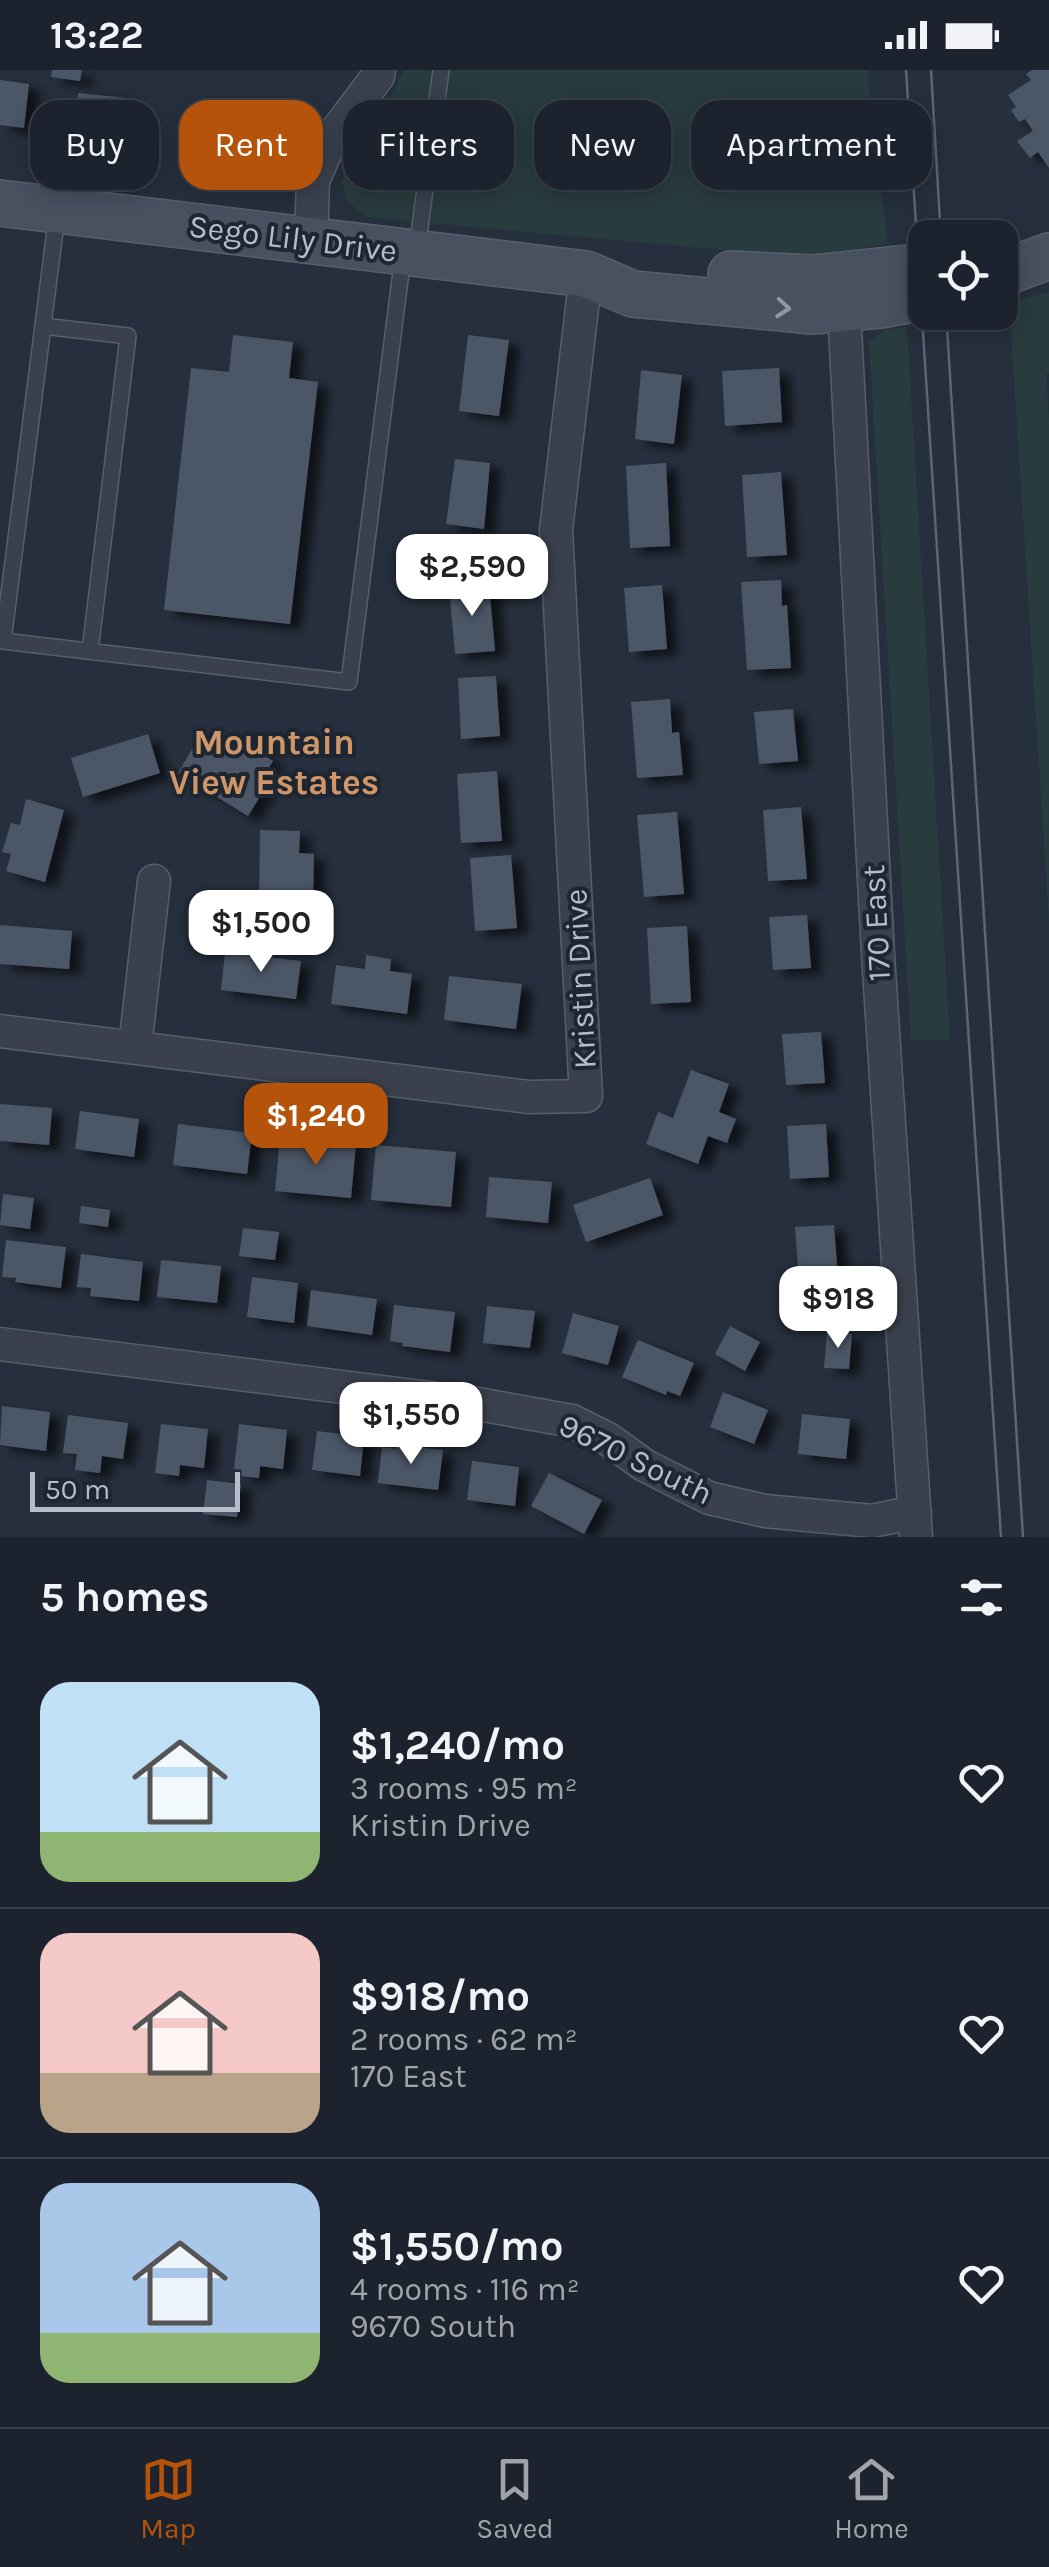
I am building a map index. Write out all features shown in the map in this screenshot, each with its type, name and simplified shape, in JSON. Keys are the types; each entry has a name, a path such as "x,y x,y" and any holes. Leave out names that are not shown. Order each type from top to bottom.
{"main road":[{"name":"Sego Lily Drive","path":"0,202 586,274 633,294 812,311 908,299"},
{"path":"1018,238 1049,227"},
{"path":"1018,267 1049,256"},
{"name":"Sego Lily Drive","path":"586,274 636,265 814,278 908,268"}],"street":[{"path":"311,241 313,181 332,137 379,70"},
{"name":"Kristin Drive","path":"0,1031 529,1097 586,1096 556,530 586,274"},
{"name":"170 East","path":"844,310 878,955 915,1524"},
{"path":"136,1047 154,882"},
{"name":"9670 South","path":"0,1344 478,1404 572,1420 644,1465 710,1498 765,1511 915,1524"}],"lane":[{"path":"58,210 3,641 348,682 410,252 441,70"},
{"path":"43,326 128,336 90,651"}],"shaded area":[{"path":"404,70 867,70 871,100 691,100 691,190 881,190 888,244 798,257 365,217 347,201 344,190 514,190 514,100 388,100"},
{"path":"1049,292 1046,374 1049,922 1011,330 1018,330 1018,300"},
{"path":"907,327 950,1040 911,1040 869,342 885,329"}],"building":[{"path":"52,70 82,70 80,81 51,77"},
{"path":"1049,70 1049,168 1038,152 1030,158 1017,141 1033,131 1025,119 1019,122 1008,95 1031,80 1026,74"},
{"path":"0,80 29,84 24,128 0,125"},
{"path":"78,93 126,98 126,100 77,100"},
{"path":"233,335 293,342 289,378 318,382 290,624 164,610 191,368 229,372"},
{"path":"468,335 509,340 499,416 459,411"},
{"path":"779,368 782,422 725,426 722,371"},
{"path":"641,370 682,375 674,444 635,439"},
{"path":"455,459 490,463 484,529 446,524"},
{"path":"666,463 670,546 630,548 626,466"},
{"path":"781,472 787,555 747,557 742,475"},
{"path":"781,580 782,606 787,605 791,668 747,670 741,582"},
{"path":"489,584 495,651 455,654 449,587"},
{"path":"662,585 667,649 629,652 624,588"},
{"path":"496,676 500,736 461,739 458,678"},
{"path":"670,699 672,733 679,732 683,775 637,778 631,702"},
{"path":"793,709 798,761 759,764 754,712"},
{"path":"148,734 160,773 83,797 71,758"},
{"path":"229,734 273,761 264,776 270,780 248,816 178,773 197,741 217,754"},
{"path":"497,771 502,841 461,843 457,774"},
{"path":"26,799 64,810 45,882 6,871 11,854 2,852 11,823 20,825"},
{"path":"801,807 807,879 768,881 763,810"},
{"path":"677,812 684,894 644,897 637,815"},
{"path":"260,830 300,831 299,853 314,854 313,904 259,903"},
{"path":"511,855 517,928 475,931 470,858"},
{"path":"807,915 811,968 773,970 769,917"},
{"path":"0,925 72,931 69,969 0,964"},
{"path":"687,926 691,1002 651,1004 647,928"},
{"path":"225,952 301,961 296,999 221,990"},
{"path":"366,955 391,959 390,971 412,974 407,1014 331,1004 336,965 365,969"},
{"path":"449,976 522,984 516,1029 444,1020"},
{"path":"821,1032 825,1083 786,1085 782,1034"},
{"path":"691,1070 729,1084 719,1112 736,1119 727,1143 708,1136 698,1164 646,1144 658,1112 673,1118"},
{"path":"0,1104 52,1108 49,1145 0,1141"},
{"path":"80,1111 139,1119 134,1157 75,1149"},
{"path":"178,1124 252,1133 247,1174 173,1165"},
{"path":"826,1124 829,1177 790,1179 787,1126"},
{"path":"280,1137 356,1144 351,1198 275,1191"},
{"path":"376,1145 456,1152 451,1207 371,1200"},
{"path":"489,1177 552,1182 548,1223 486,1217"},
{"path":"650,1178 663,1215 586,1242 573,1205"},
{"path":"3,1194 34,1198 30,1229 0,1225"},
{"path":"81,1206 110,1210 108,1227 79,1223"},
{"path":"834,1225 838,1278 799,1281 795,1227"},
{"path":"243,1228 279,1232 275,1260 239,1256"},
{"path":"6,1240 66,1247 61,1288 2,1277"},
{"path":"81,1254 143,1262 139,1301 90,1296 91,1288 77,1287"},
{"path":"161,1260 221,1266 217,1303 157,1297"},
{"path":"252,1277 298,1283 294,1323 247,1317"},
{"path":"311,1290 377,1299 372,1335 307,1326"},
{"path":"394,1305 455,1312 450,1352 390,1341"},
{"path":"487,1306 535,1311 530,1348 483,1343"},
{"path":"573,1313 619,1326 608,1365 562,1353"},
{"path":"730,1326 760,1342 745,1371 715,1354"},
{"path":"827,1332 852,1334 849,1369 824,1368"},
{"path":"638,1340 694,1363 680,1396 667,1391 666,1395 622,1377"},
{"path":"723,1392 768,1410 754,1444 710,1427"},
{"path":"2,1406 50,1412 46,1451 0,1445"},
{"path":"802,1414 850,1419 846,1459 798,1454"},
{"path":"68,1415 128,1423 123,1459 102,1456 100,1473 75,1470 77,1454 63,1453"},
{"path":"161,1424 208,1429 204,1468 180,1465 179,1476 155,1473"},
{"path":"239,1424 287,1430 283,1469 260,1466 259,1478 241,1476 242,1470 234,1469"},
{"path":"317,1431 364,1437 360,1476 312,1470"},
{"path":"396,1445 443,1450 438,1490 378,1483 382,1447 396,1449"},
{"path":"472,1461 519,1467 515,1506 467,1500"},
{"path":"549,1473 602,1500 584,1534 531,1506"},
{"path":"207,1480 241,1484 237,1517 203,1514"}],"tram line":[{"path":"906,70 1001,1537"},
{"path":"931,70 940,220"},
{"path":"947,330 1023,1537"}],"district":[{"name":"Mountain View Estates","path":"274,762"}]}
